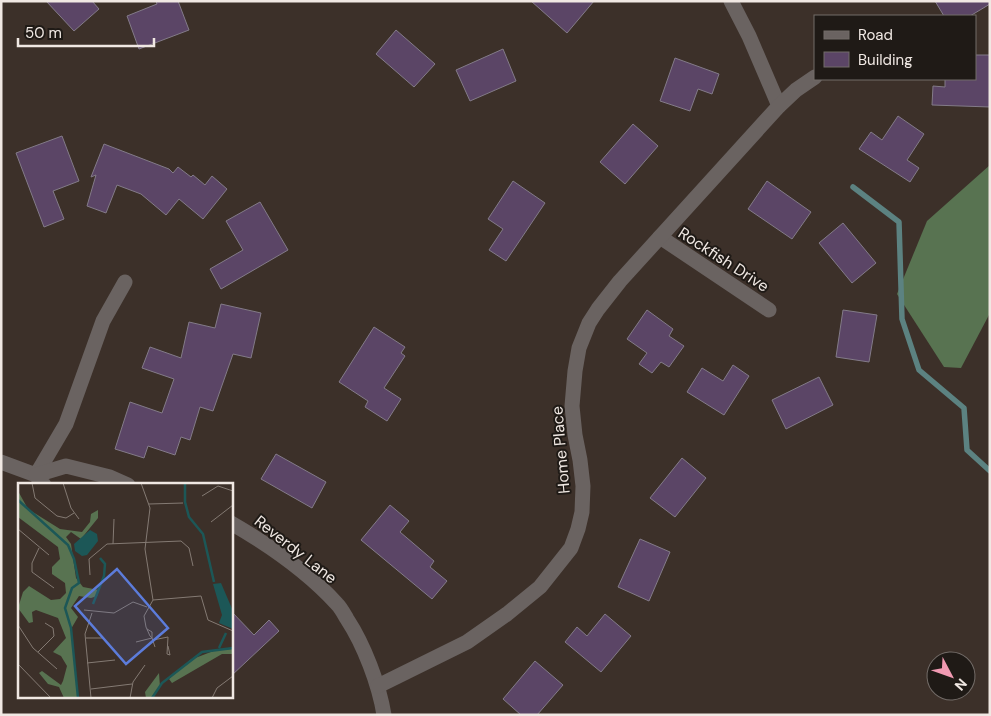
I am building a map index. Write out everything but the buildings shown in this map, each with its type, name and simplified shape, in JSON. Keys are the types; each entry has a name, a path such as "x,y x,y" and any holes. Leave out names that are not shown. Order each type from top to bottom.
{"street":[{"path":"731,1 779,106"},
{"name":"Home Place","path":"378,686 467,642 507,614 540,587 571,548 582,512 583,486 572,406 579,348 589,323 620,281 779,106 796,90 814,78"},
{"name":"Rockfish Drive","path":"660,237 769,310"},
{"path":"40,480 66,424 103,321 125,282"},
{"path":"3,467 40,480 66,466 110,476 124,483"},
{"name":"Reverdy Lane","path":"232,524 270,547 309,577 338,605 357,634 378,686 384,715"}],"green space":[{"path":"990,165 990,313 961,368 944,367 897,294 927,221"}],"waterway":[{"path":"853,187 899,222 902,319 919,370 964,408 967,450 990,471"}]}
